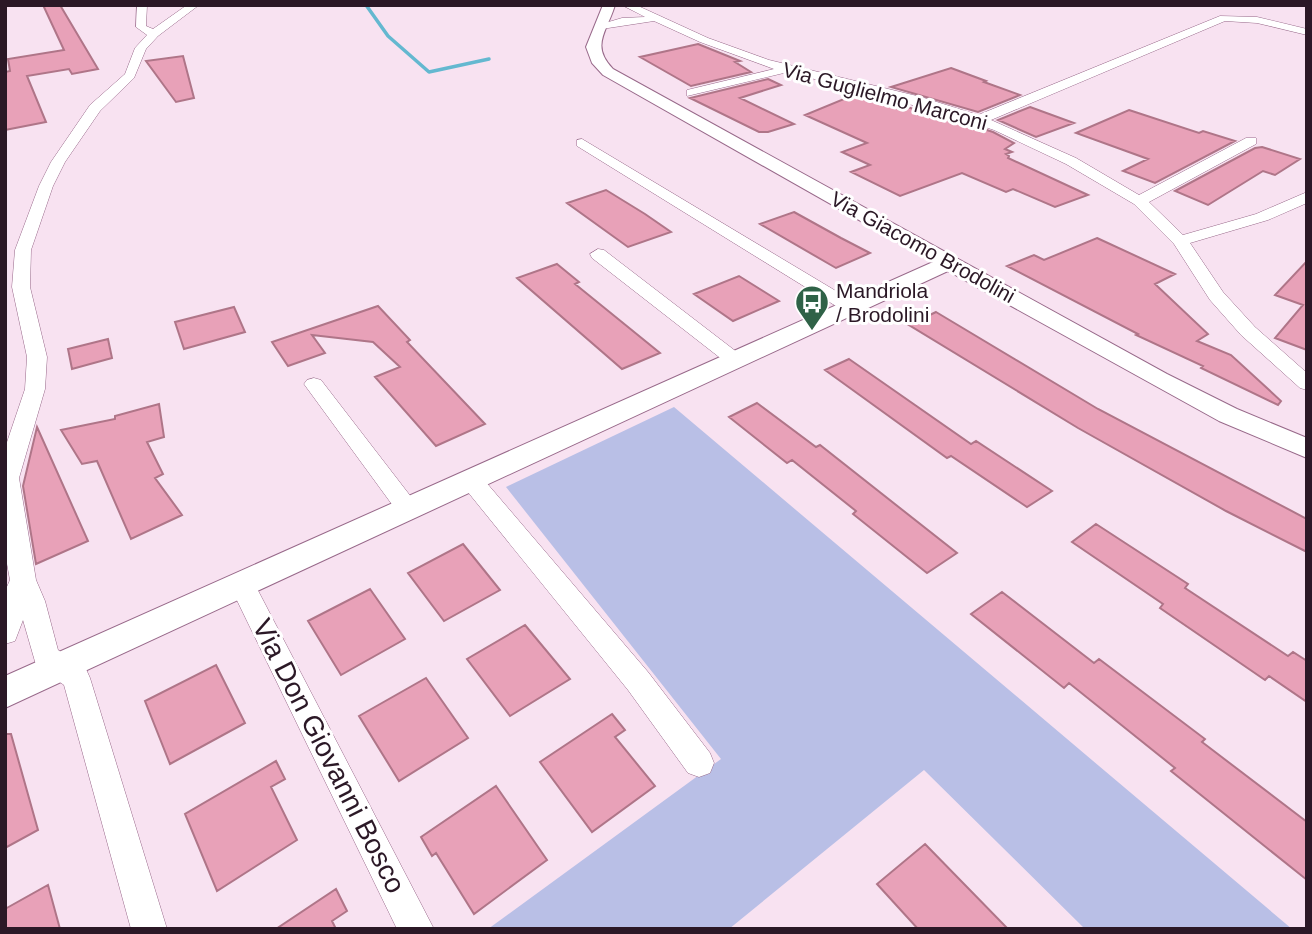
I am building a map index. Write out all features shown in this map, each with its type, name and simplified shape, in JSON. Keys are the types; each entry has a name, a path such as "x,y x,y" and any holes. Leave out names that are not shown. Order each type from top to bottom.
{"street":[{"path":"142,5 141,27 154,34"},
{"name":"Via Guglielmo Marconi","path":"609,8 631,8 657,21 765,63 917,100 978,120 1071,161 1139,201 1180,241 1216,296 1248,331 1307,384"},
{"name":"Via Guglielmo Marconi","path":"609,8 657,21"},
{"name":"Via Giacomo Brodolini","path":"609,8 592,44 598,63 608,72 1158,379 1228,415 1306,449"},
{"path":"149,929 76,678 46,657 33,601 23,580 7,478 35,389 37,357 21,287 23,250 46,186 58,162 95,108 130,75 141,48 154,34 190,9"},
{"path":"978,120 1039,97 1066,83 1224,18 1257,20 1307,32"},
{"name":"Via Guglielmo Marconi","path":"599,28 622,21 657,21"},
{"path":"691,93 786,69"},
{"path":"1139,201 1251,141"},
{"path":"582,143 850,307"},
{"path":"1180,241 1299,208 1307,197"},
{"path":"5,246 26,241"},
{"path":"598,254 735,360"},
{"path":"6,692 950,262"},
{"path":"314,384 407,509"},
{"path":"471,480 638,681 699,763"},
{"path":"5,633 11,619 13,600 23,580"},
{"name":"Via Don Giovanni Bosco","path":"242,584 416,929"}],"shaded area":[{"path":"674,407 1292,929 1085,929 924,770 729,929 488,929 721,759 506,487"}],"building":[{"path":"43,5 60,5 98,69 72,74 69,69 27,76 46,122 5,130 5,72 10,71 8,59 64,50"},
{"path":"698,44 740,61 735,62 751,72 691,86 640,57"},
{"path":"183,56 194,98 176,102 146,61"},
{"path":"951,68 1020,95 978,112 891,87"},
{"path":"768,79 781,85 740,98 794,124 759,132 690,98"},
{"path":"856,94 993,132 1014,143 1005,149 1012,152 1006,154 1008,158 1088,195 1055,207 1013,189 1006,192 962,173 900,196 851,172 870,165 842,152 867,143 805,115"},
{"path":"1030,107 1074,123 1036,137 998,120"},
{"path":"1129,110 1199,133 1203,131 1235,141 1155,183 1123,171 1148,159 1076,133"},
{"path":"1262,147 1300,159 1275,175 1263,171 1208,205 1175,191 1255,148"},
{"path":"606,190 671,232 628,247 567,203"},
{"path":"794,212 870,253 836,268 760,224"},
{"path":"1097,238 1175,274 1155,284 1208,334 1197,341 1231,355 1281,401 1278,405 1136,335 1138,334 1007,266 1034,255 1044,260"},
{"path":"1307,261 1307,350 1275,338 1303,305 1275,295"},
{"path":"557,264 579,282 575,284 660,353 622,369 517,278"},
{"path":"739,276 779,301 733,321 694,294"},
{"path":"378,306 410,340 407,342 485,424 436,446 375,377 400,367 373,342 312,335 325,353 288,366 272,342"},
{"path":"234,307 245,332 184,349 175,322"},
{"path":"936,312 1098,409 1307,519 1307,552 1226,511 1078,428 909,325"},
{"path":"108,339 112,358 72,369 68,349"},
{"path":"849,359 971,444 976,441 1052,491 1027,507 951,456 947,458 825,370"},
{"path":"757,403 816,447 820,445 957,553 927,573 853,514 856,511 792,460 787,463 729,417"},
{"path":"159,404 164,437 147,442 163,474 155,478 182,515 131,539 97,461 82,464 61,430 115,419 115,416"},
{"path":"37,427 88,541 36,564 23,486"},
{"path":"1096,524 1188,584 1185,588 1288,656 1293,652 1307,661 1307,702 1269,676 1265,680 1160,608 1163,604 1072,542"},
{"path":"463,544 500,590 444,621 408,573"},
{"path":"370,589 405,639 341,675 308,621"},
{"path":"1002,592 1094,663 1099,659 1205,739 1202,742 1307,822 1307,880 1171,771 1175,768 1069,683 1064,688 971,614"},
{"path":"525,625 570,679 510,716 467,659"},
{"path":"216,665 245,723 170,764 145,701"},
{"path":"426,678 468,738 399,781 359,716"},
{"path":"612,714 625,730 615,737 655,786 592,832 540,762"},
{"path":"5,734 11,734 38,830 5,848"},
{"path":"276,761 285,779 271,787 297,840 217,891 185,814"},
{"path":"496,786 547,860 474,914 436,853 432,856 421,837"},
{"path":"925,844 1008,929 918,929 877,884"},
{"path":"48,885 60,929 5,929 5,909"},
{"path":"336,889 347,911 332,921 336,929 276,929"}],"waterway":[{"path":"366,5 388,36 429,72 489,59"}],"place":[{"name":"Mandriola / Brodolini","path":"812,332"}]}
